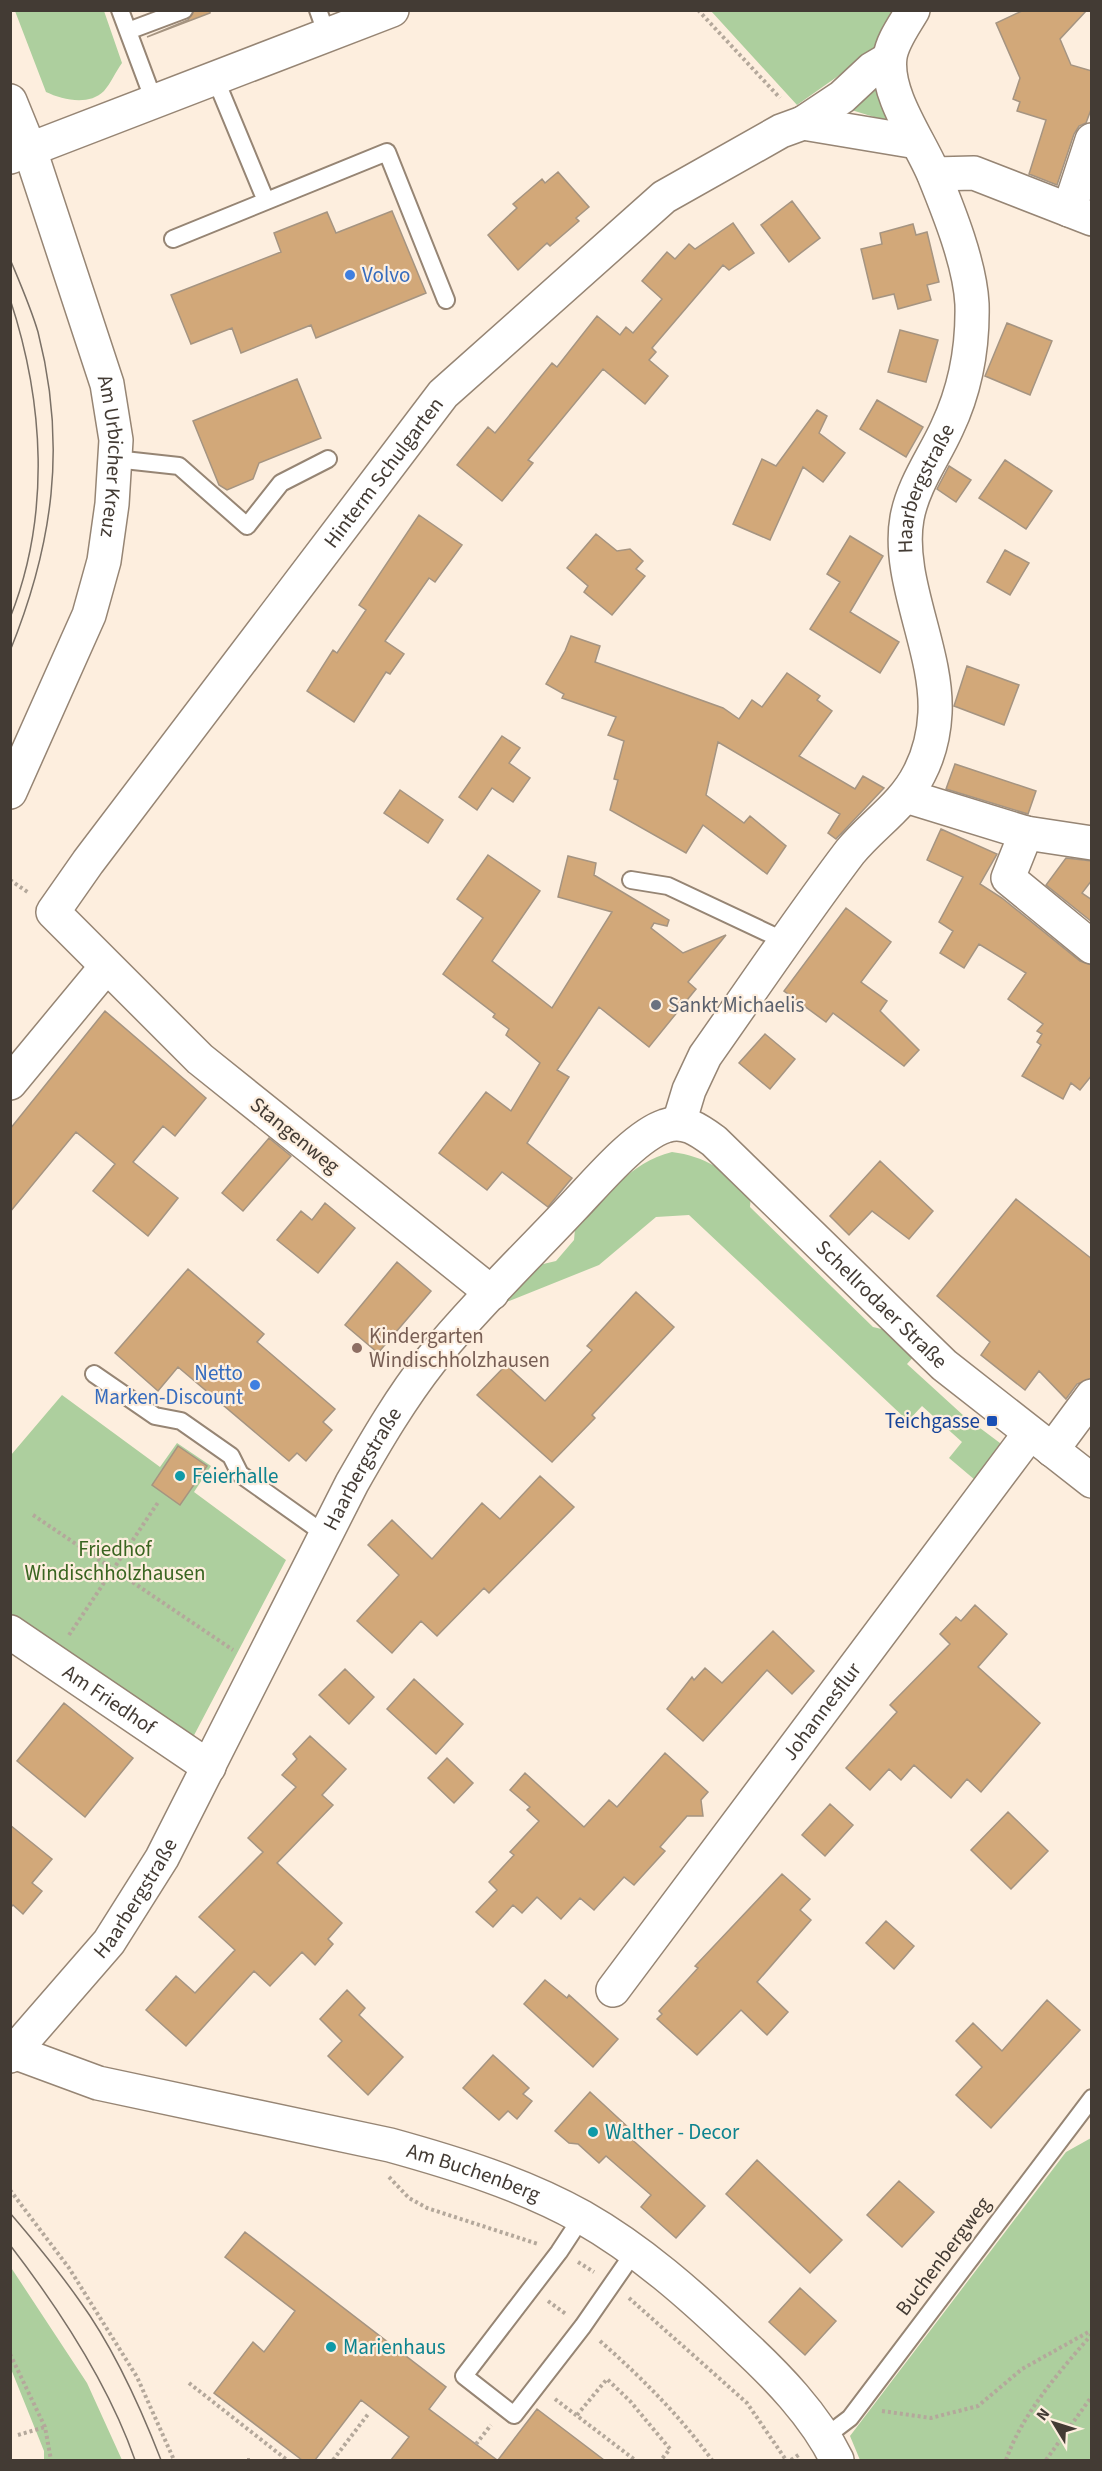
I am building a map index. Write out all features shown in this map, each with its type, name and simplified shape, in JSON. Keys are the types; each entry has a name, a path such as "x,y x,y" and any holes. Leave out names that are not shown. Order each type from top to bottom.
{"street":[{"path":"20,153 215,78 323,23 392,10"},
{"path":"889,58 896,39 913,10"},
{"name":"Hinterm Schulgarten","path":"44,905 88,862 443,394 664,197 781,131 803,123 842,97 872,69 889,58"},
{"name":"Haarbergstraße","path":"12,2052 109,1942 162,1858 326,1535 382,1431 431,1360 632,1147 664,1126 679,1123 689,1090 705,1056 852,850 906,796 928,752 935,710 934,687 909,567 905,542 907,519 912,497 948,426 971,357 972,301 966,270 934,174 896,98 889,58"},
{"name":"Am Urbicher Kreuz","path":"10,101 20,153 106,384 116,440 112,504 104,561 88,615 65,674 10,792"},
{"path":"803,123 917,142"},
{"path":"934,174 974,173 1081,215 1092,140"},
{"path":"906,796 1026,833 1092,843"},
{"path":"1026,833 1008,879 1092,947"},
{"name":"Stangenweg","path":"44,905 200,1059 492,1293"},
{"path":"10,1083 106,967"},
{"name":"Schellrodaer Straße","path":"679,1123 695,1127 714,1140 944,1365 1092,1481"},
{"name":"Johannesflur","path":"613,1990 1041,1442 1092,1396"},
{"name":"Am Friedhof","path":"10,1632 209,1767"},
{"name":"Am Buchenberg","path":"12,2052 98,2083 390,2145 432,2157 538,2196 582,2217 635,2250 702,2306 763,2363 831,2449"}],"lane":[{"path":"120,10 154,101"},
{"path":"128,31 184,10"},
{"path":"215,78 266,201"},
{"path":"173,239 387,152 446,300"},
{"path":"115,459 179,466 247,526 281,483 328,459"},
{"path":"631,880 668,886 787,942"},
{"path":"94,1374 155,1416 181,1421 231,1456 240,1474 326,1535"},
{"name":"Buchenbergweg","path":"831,2449 850,2418 1092,2098"},
{"path":"582,2217 559,2252 464,2376 514,2415 582,2326 635,2250"}],"path":[{"path":"698,10 803,123"},
{"path":"10,880 44,905"},
{"path":"67,1638 159,1501"},
{"path":"33,1515 259,1668"},
{"path":"387,2175 409,2198 427,2208 559,2252 612,2285 677,2338 747,2403 786,2460"},
{"path":"10,2190 69,2268 137,2377 174,2460"},
{"path":"531,2289 582,2326 647,2382 690,2431 711,2460"},
{"path":"858,2408 931,2418 978,2406 1022,2369 1092,2332"},
{"path":"1006,2460 1012,2442 1045,2393 1092,2332"},
{"path":"10,2354 45,2427 51,2460"},
{"path":"577,2415 607,2379 630,2401 670,2449 661,2460"},
{"path":"189,2383 286,2460"},
{"path":"547,2393 635,2460"},
{"path":"1046,2460 1092,2396"},
{"path":"333,2460 369,2413"},
{"path":"18,2435 45,2427"}],"green space":[{"path":"15,11 104,11 122,63 104,91 98,96 84,100 68,99 46,92"},
{"path":"711,11 898,11 875,50 797,105"},
{"path":"875,87 887,121 845,108"},
{"path":"672,1152 705,1161 725,1172 742,1186 751,1194 750,1207 873,1327 890,1331 916,1354 907,1364 964,1416 1008,1449 981,1485 949,1458 962,1442 922,1406 908,1421 689,1215 656,1217 599,1265 504,1303 539,1265 556,1261 574,1240 575,1229 630,1173 657,1157"},
{"name":"Friedhof Windischholzhausen","path":"62,1395 160,1467 177,1443 211,1466 194,1492 286,1560 191,1741 11,1615 11,1455"},
{"path":"1091,2138 1091,2460 860,2460 850,2436 1066,2152"},
{"path":"10,2266 87,2383 122,2460 44,2460 44,2451 11,2369"}],"building":[{"path":"194,10 210,10 210,13 147,37 188,20"},
{"path":"1024,10 1087,10 1060,39 1071,65 1092,71 1092,107 1086,123 1079,126 1074,134 1057,185 1029,174 1046,120 1017,111 1020,102 1013,99 1020,78 996,23"},
{"path":"558,172 589,207 576,218 579,221 550,246 547,243 518,270 488,235 517,208 513,204 542,179 545,183"},
{"path":"792,201 820,238 789,262 761,225"},
{"path":"392,211 426,293 316,338 311,325 241,353 232,328 191,344 171,295 281,252 274,233 327,212 336,233"},
{"path":"733,223 754,253 729,270 723,265 652,348 656,352 649,360 668,376 645,404 603,369 528,460 533,463 502,501 457,465 488,427 495,433 552,363 557,367 597,316 620,335 626,327 633,333 662,299 642,281 667,252 675,259 689,244 695,249"},
{"path":"913,224 916,235 927,232 939,282 927,285 931,300 898,309 894,294 873,299 861,249 882,244 880,233"},
{"path":"1007,323 1052,341 1030,395 985,376"},
{"path":"900,330 938,340 926,382 888,372"},
{"path":"297,379 321,438 259,463 253,479 227,490 219,485 193,421"},
{"path":"877,400 923,427 906,457 860,429"},
{"path":"817,410 827,416 819,433 845,453 823,482 803,467 770,540 733,524 762,459 776,466"},
{"path":"1005,460 1052,491 1026,529 979,498"},
{"path":"949,466 971,480 956,502 937,489"},
{"path":"419,515 462,545 435,582 429,578 385,641 404,654 390,674 386,672 354,722 307,691 333,650 337,653 366,610 359,605"},
{"path":"596,534 617,551 630,549 643,561 636,569 645,576 612,615 584,592 588,586 567,568"},
{"path":"850,536 883,556 850,612 899,642 880,673 810,629 840,582 827,574"},
{"path":"1005,550 1029,563 1010,595 987,582"},
{"path":"571,636 600,646 595,662 723,708 739,719 752,700 762,707 787,673 820,696 817,700 832,711 799,756 855,789 863,776 884,788 836,839 828,833 840,814 718,742 706,795 744,823 750,816 786,846 767,874 703,825 686,853 610,810 618,780 614,779 624,741 608,735 616,717 562,698 564,694 546,684"},
{"path":"967,666 1019,685 1004,725 954,706"},
{"path":"502,736 520,748 509,763 530,778 513,802 492,788 477,810 459,797"},
{"path":"955,764 1036,791 1028,814 946,789"},
{"path":"400,790 443,820 428,843 384,813"},
{"path":"941,829 997,854 980,884 1002,898 1080,961 1092,965 1092,1075 1080,1090 1071,1083 1063,1099 1022,1076 1041,1045 1037,1042 1042,1034 1037,1031 1043,1024 1008,999 1026,973 979,944 964,968 940,953 953,931 939,922 963,877 927,860"},
{"path":"488,855 540,891 492,961 552,1008 612,912 558,897 568,856 596,863 594,875 669,920 667,926 654,923 651,928 683,953 726,935 688,982 696,989 649,1047 599,1007 557,1070 569,1077 527,1143 572,1178 548,1207 502,1172 487,1190 439,1153 486,1092 511,1111 540,1063 506,1035 509,1029 493,1017 495,1014 443,974 483,918 457,899"},
{"path":"1066,858 1092,861 1092,880 1082,893 1092,900 1092,922 1046,885"},
{"path":"846,908 891,942 861,982 887,1001 880,1011 919,1050 904,1066 833,1013 826,1022 784,991"},
{"path":"105,1011 206,1098 175,1136 163,1126 133,1162 178,1198 148,1236 93,1191 115,1164 76,1132 10,1212 10,1129"},
{"path":"765,1034 795,1059 770,1089 739,1063"},
{"path":"269,1138 291,1156 243,1211 222,1193"},
{"path":"880,1161 933,1211 909,1239 872,1211 849,1235 830,1216"},
{"path":"1016,1199 1092,1259 1092,1378 1077,1384 1066,1399 1039,1371 1025,1390 981,1355 990,1342 937,1296"},
{"path":"325,1203 355,1228 318,1273 277,1240 301,1211 312,1220"},
{"path":"397,1262 431,1291 378,1353 345,1325"},
{"path":"188,1269 264,1334 257,1342 335,1409 323,1422 332,1430 306,1461 297,1453 289,1461 178,1367 158,1391 115,1353"},
{"path":"636,1292 674,1327 592,1415 595,1418 552,1462 477,1395 506,1365 545,1401 592,1350 587,1346"},
{"name":"Feierhalle","path":"178,1446 207,1466 180,1505 152,1485"},
{"path":"540,1476 574,1507 489,1593 484,1588 437,1636 421,1621 392,1653 357,1621 399,1575 368,1545 392,1520 432,1559 482,1503 500,1519"},
{"path":"975,1605 1007,1634 978,1667 1040,1723 981,1792 967,1779 951,1798 914,1765 901,1780 889,1769 870,1790 846,1768 897,1712 890,1705 950,1644 940,1634 956,1617 961,1621"},
{"path":"773,1631 814,1671 792,1694 767,1670 703,1741 667,1709 692,1677 694,1680 705,1668 722,1683"},
{"path":"345,1669 374,1697 349,1724 319,1695"},
{"path":"414,1679 463,1724 436,1754 387,1709"},
{"path":"64,1703 133,1758 85,1817 17,1761"},
{"path":"310,1736 346,1769 322,1795 333,1805 277,1863 342,1923 328,1939 333,1944 315,1965 302,1952 270,1986 254,1971 186,2046 146,2010 176,1976 195,1993 235,1950 199,1917 263,1852 248,1838 296,1787 282,1775 297,1759 293,1754"},
{"path":"665,1753 708,1792 701,1800 703,1816 687,1816 660,1847 665,1851 634,1885 624,1877 594,1910 580,1898 561,1919 537,1897 522,1913 513,1905 493,1927 476,1912 497,1890 489,1882 514,1855 510,1852 539,1821 527,1810 530,1807 510,1790 525,1773 584,1827 609,1800 617,1807"},
{"path":"447,1758 473,1783 454,1803 428,1778"},
{"path":"830,1804 853,1825 825,1856 802,1835"},
{"path":"1008,1812 1048,1851 1011,1889 971,1850"},
{"path":"10,1825 52,1859 32,1883 42,1891 23,1914 13,1905 10,1908"},
{"path":"782,1874 810,1899 800,1910 811,1920 757,1982 788,2012 767,2035 741,2010 697,2055 657,2019 662,2014 659,2011 698,1968 695,1966"},
{"path":"886,1921 914,1946 894,1969 866,1943"},
{"path":"545,1980 567,1998 569,1995 618,2039 593,2067 524,2004"},
{"path":"347,1990 365,2008 359,2015 403,2057 368,2095 328,2056 342,2041 320,2019"},
{"path":"1047,2000 1080,2030 991,2128 956,2095 982,2067 956,2041 973,2023 1002,2051"},
{"path":"493,2055 529,2088 523,2094 532,2101 517,2119 508,2111 499,2120 463,2088"},
{"path":"590,2092 630,2129 626,2134 705,2206 676,2238 641,2207 651,2195 606,2156 599,2163 578,2144 569,2143 555,2131"},
{"path":"757,2160 842,2240 810,2273 726,2194"},
{"path":"899,2181 934,2212 902,2247 867,2215"},
{"name":"Marienhaus","path":"245,2232 446,2387 429,2409 497,2460 391,2460 409,2437 361,2400 315,2460 302,2460 214,2393 253,2342 264,2352 295,2311 225,2257"},
{"path":"800,2288 836,2321 805,2355 769,2322"},
{"path":"537,2409 604,2460 498,2460"}],"tram line":[{"path":"10,259 38,332 47,374 52,415 53,455 51,494 37,572 10,651"},
{"path":"10,299 30,378 36,418 38,458 37,499 32,539 23,579 10,618"},
{"path":"10,2213 92,2318 135,2398 161,2460"},
{"path":"10,2245 47,2295 97,2375 135,2460"}],"place":[{"name":"Volvo","path":"350,275"},
{"name":"Sankt Michaelis","path":"656,1005"},
{"name":"Kindergarten Windischholzhausen","path":"357,1348"},
{"name":"Netto Marken-Discount","path":"255,1385"},
{"name":"Teichgasse","path":"992,1421"},
{"name":"Feierhalle","path":"180,1476"},
{"name":"Walther - Decor","path":"593,2132"},
{"name":"Marienhaus","path":"331,2347"}]}
